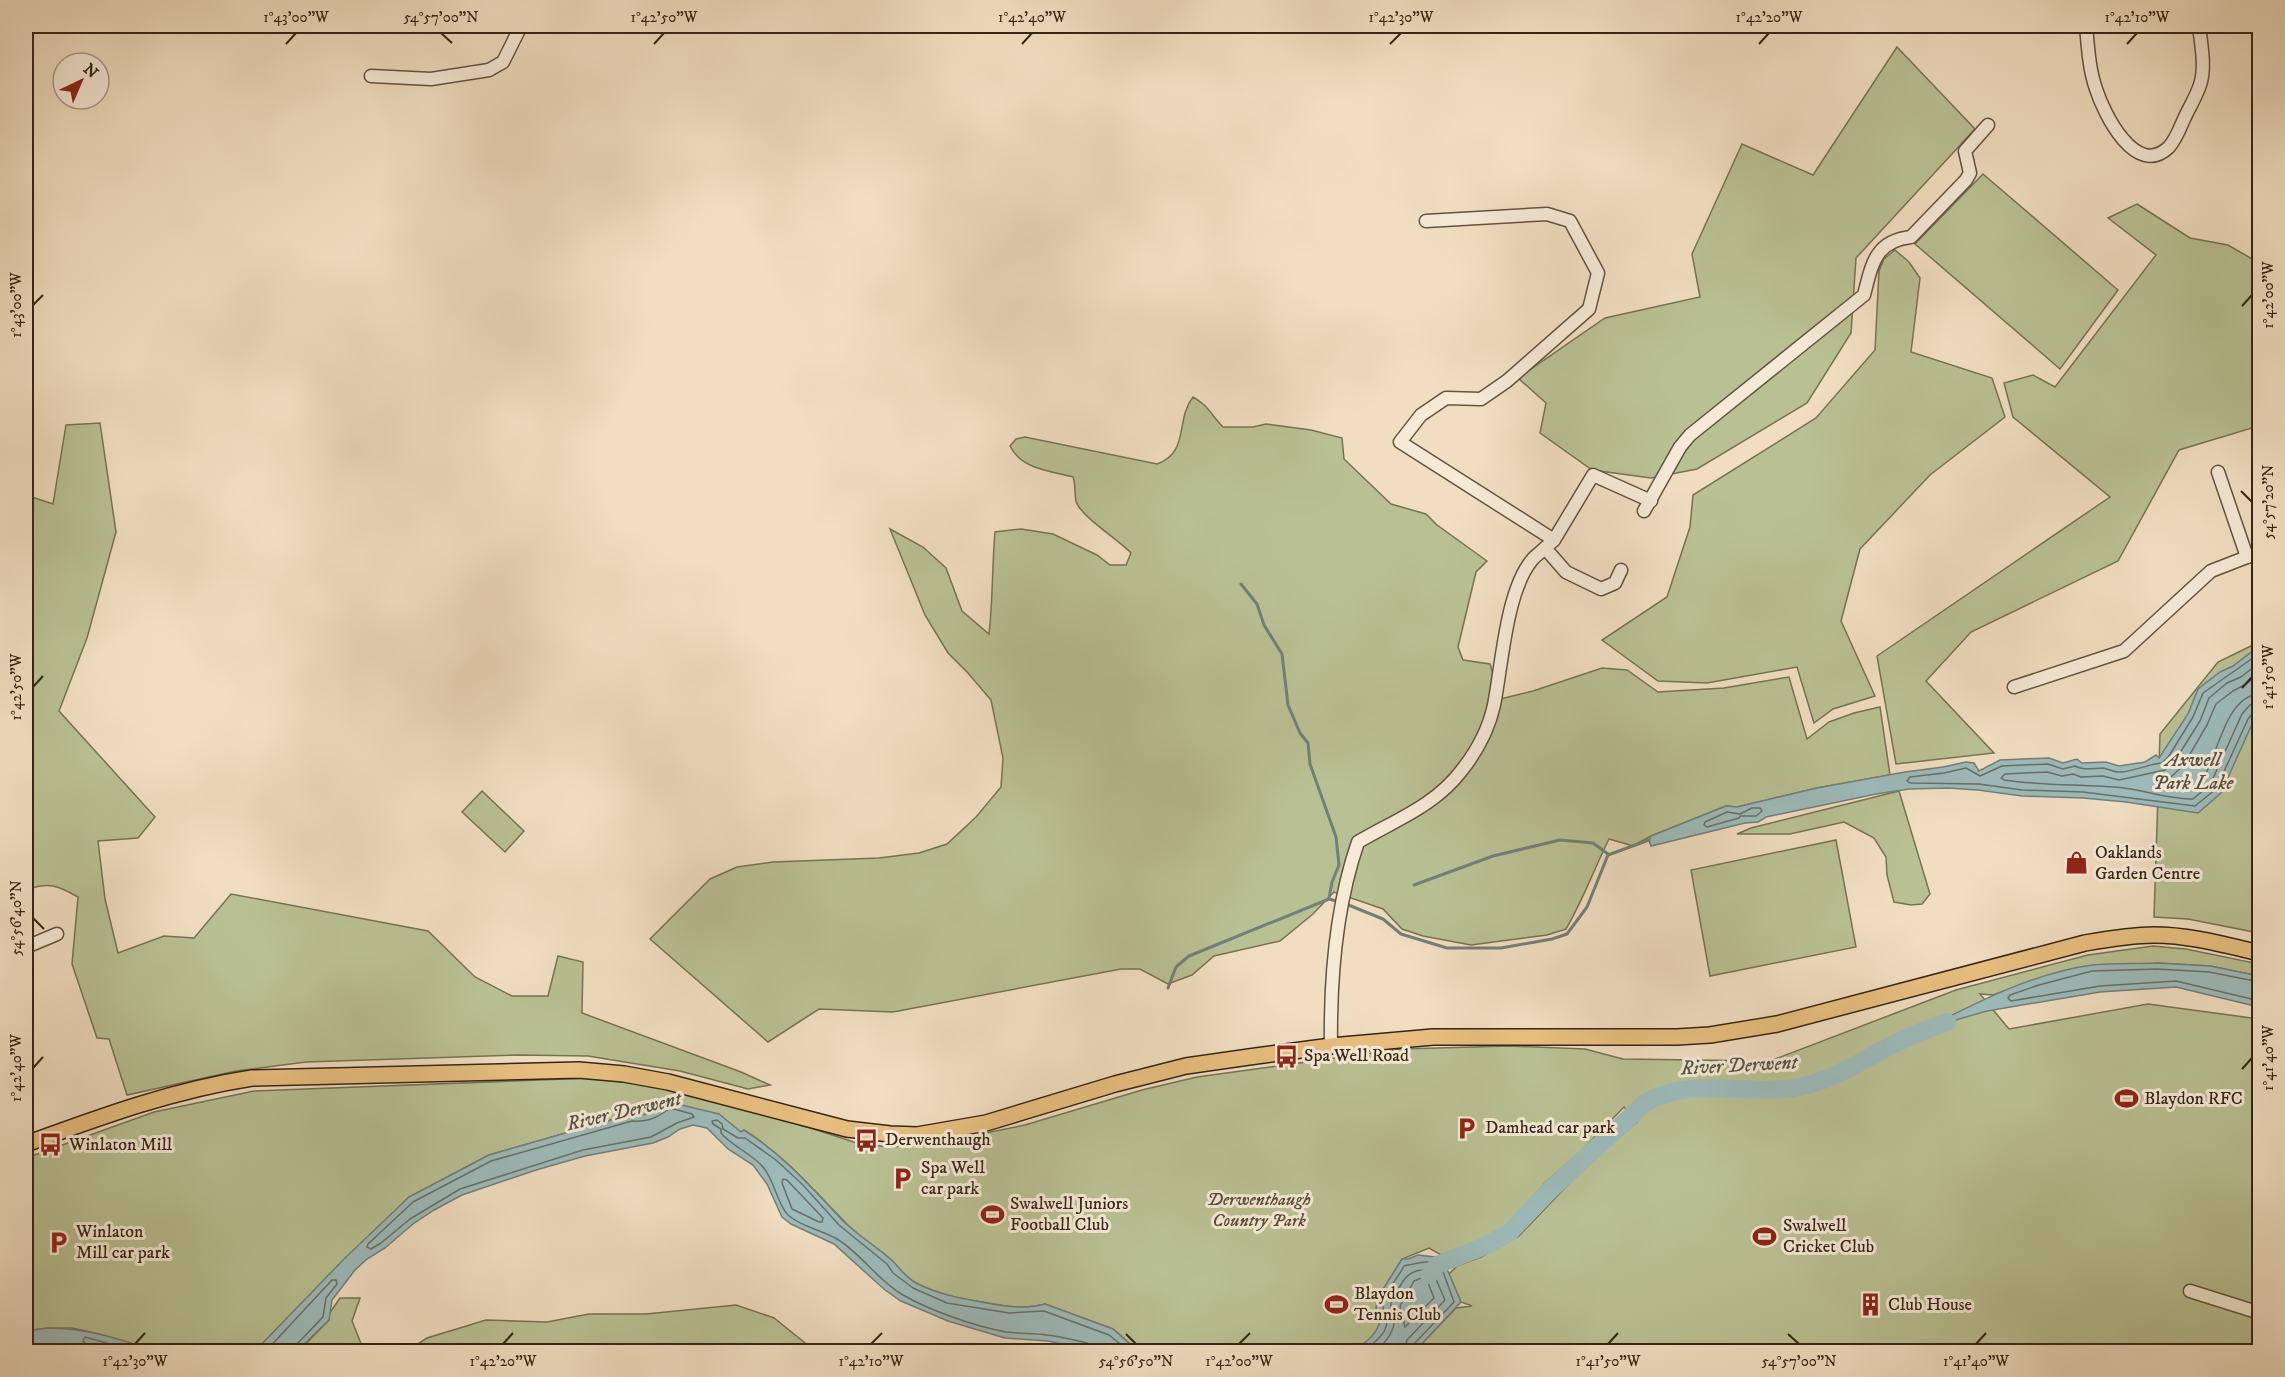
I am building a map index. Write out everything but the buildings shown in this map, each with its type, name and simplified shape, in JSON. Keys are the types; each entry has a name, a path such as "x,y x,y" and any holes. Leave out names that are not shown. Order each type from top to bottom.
{"main road":[{"path":"26,1144 133,1105 192,1089 252,1078 579,1070 624,1074 668,1082 847,1129 917,1135 986,1123 1115,1084 1186,1066 1331,1046 1433,1037 1611,1038 1710,1035 1777,1024 2085,943 2117,938 2155,935 2181,937 2259,952"}],"street":[{"path":"371,76 431,80 489,70 503,62 521,26"},
{"path":"2086,26 2094,80 2105,114 2117,133 2131,148 2140,153 2156,154 2171,145 2200,84 2203,69 2199,26"},
{"path":"1331,1046 1330,1007 1341,919 1350,866 1358,842 1417,811 1436,798 1462,771 1481,742 1494,706 1501,656 1517,586 1532,560 1550,544 1593,475 1648,506 1680,447 1690,435 1864,295 1872,262 1881,249 1897,238 1911,237 1966,180 1970,172 1965,151 1988,124"},
{"path":"1426,221 1547,214 1570,221 1598,273 1589,309 1507,381 1481,399 1446,398 1420,415 1400,442 1550,544 1566,573 1601,589 1615,583 1621,570"},
{"path":"2218,472 2247,557"},
{"path":"2014,687 2124,651 2211,571 2259,552"},
{"path":"26,947 57,934"},
{"path":"2190,1291 2259,1313"}],"green space":[{"path":"1897,47 1975,129 1856,258 1851,333 1807,403 1697,469 1651,478 1592,470 1540,433 1546,403 1518,378 1605,318 1700,297 1692,254 1742,144 1813,175"},
{"path":"1983,174 2118,290 2060,369 1915,244"},
{"path":"2137,204 2190,238 2228,245 2259,263 2260,409 2252,428 2179,450 2118,561 1971,632 1926,681 1994,753 1896,764 1877,656 2110,497 2013,417 2004,383 2033,375 2055,387 2156,255 2108,218"},
{"path":"1895,250 1909,262 1920,278 1911,352 1992,378 2005,417 1930,475 1860,549 1841,621 1875,696 1833,709 1814,723 1797,667 1707,683 1658,681 1602,640 1667,597 1690,527 1693,495 1816,418 1875,350 1879,271 1884,259"},
{"path":"1193,397 1206,407 1223,427 1253,427 1266,424 1311,430 1342,438 1344,459 1391,504 1426,514 1437,525 1487,561 1476,572 1458,647 1463,660 1490,664 1500,699 1533,691 1602,668 1627,670 1658,692 1724,688 1789,677 1807,739 1829,722 1880,707 1890,775 1817,788 1737,807 1726,806 1651,836 1633,846 1609,839 1566,929 1547,935 1471,945 1423,936 1402,929 1383,909 1334,892 1313,914 1280,941 1214,956 1192,975 1168,984 1140,969 1121,969 893,1012 819,1009 768,1042 650,939 710,879 737,867 773,862 879,858 919,853 947,844 976,817 1001,787 1003,758 991,700 948,653 925,615 890,529 923,547 946,568 962,611 989,634 995,532 1021,529 1053,534 1097,555 1110,565 1126,565 1131,553 1079,507 1073,477 1046,471 1021,460 1010,446 1016,439 1025,437 1157,464 1174,452 1181,435 1184,415"},
{"path":"100,423 116,532 87,638 59,711 155,817 138,838 98,841 105,899 118,953 164,936 194,938 231,894 428,931 475,977 512,996 548,996 558,956 583,962 582,1013 770,1085 748,1089 680,1071 588,1056 518,1055 306,1062 236,1071 127,1095 109,1039 97,1038 72,964 78,897 53,886 26,890 26,495 53,504 66,425"},
{"path":"2259,642 2259,933 2188,919 2154,917 2160,734 2218,662"},
{"path":"482,791 524,831 505,852 462,812"},
{"path":"1899,791 1930,894 1922,904 1894,902 1887,875 1886,857 1874,838 1844,822 1790,834 1737,834 1751,828"},
{"path":"1836,840 1856,947 1710,976 1691,870"},
{"name":"Derwenthaugh Country Park","path":"2153,946 2186,949 2259,964 2259,976 2210,966 2157,963 2037,979 1993,995 1980,994 2009,1029 2148,1004 2259,1019 2259,1351 1415,1351 1456,1308 1472,1306 1461,1302 1449,1274 1457,1266 1481,1257 1519,1236 1587,1165 1637,1122 1624,1107 1578,1154 1545,1183 1508,1225 1450,1260 1429,1248 1402,1259 1377,1299 1376,1312 1380,1319 1377,1329 1370,1338 1352,1352 1138,1351 1113,1329 1045,1304 1029,1307 1006,1306 932,1290 904,1274 889,1258 854,1230 772,1150 744,1130 741,1132 729,1124 669,1102 647,1114 632,1114 489,1155 409,1197 255,1351 155,1351 72,1328 26,1331 26,1158 154,1112 254,1091 591,1078 655,1085 854,1142 887,1147 925,1145 1025,1125 1142,1090 1197,1077 1401,1049 1510,1046 1585,1049 1623,1059 1770,1061 1956,990 2088,955"},
{"path":"340,1298 360,1298 352,1321 364,1351 298,1352 329,1320 329,1314"},
{"path":"736,1305 774,1318 815,1351 407,1351 427,1338 486,1320 547,1322 589,1314 646,1314"},
{"path":"58,1345 93,1351 26,1351 26,1348"}],"water":[{"name":"Axwell Park Lake","path":"2259,646 2259,714 2253,722 2221,793 2198,813 2083,798 2022,796 1948,788 1909,789 1766,817 1758,822 1745,823 1651,846 1649,840 1651,836 1726,806 1737,807 1817,788 1966,762 1974,763 1979,771 2000,760 2049,758 2063,763 2077,759 2082,763 2106,762 2119,766 2145,762 2156,755 2159,758 2188,714 2198,689"},
{"path":"2157,963 2210,966 2259,976 2259,1007 2176,987 2100,992 1987,1011 1924,1029 2005,990 2048,975 2092,965"},
{"path":"669,1102 719,1114 741,1132 744,1130 758,1140 796,1172 847,1225 916,1283 948,1295 997,1305 1021,1307 1045,1304 1113,1329 1138,1351 1095,1351 1048,1341 1005,1338 948,1321 901,1301 885,1290 834,1244 791,1224 782,1217 767,1184 753,1165 728,1149 707,1128 693,1125 653,1143 585,1156 462,1195 413,1224 355,1270 332,1300 329,1320 297,1351 255,1351 345,1258 409,1197 489,1155 632,1114 647,1114"},
{"path":"1418,1255 1435,1257 1450,1263 1447,1269 1461,1302 1415,1351 1352,1351 1366,1342 1377,1329 1380,1319 1376,1312 1377,1299 1402,1259"},
{"path":"48,1328 89,1332 155,1351 93,1351 58,1345 26,1348 26,1331"}],"waterway":[{"path":"1241,584 1257,604 1264,625 1282,654 1288,705 1300,733 1308,743 1310,764 1336,837 1339,865 1329,898"},
{"path":"1414,885 1493,856 1560,840 1593,843 1608,854"},
{"path":"1346,904 1383,919 1401,934 1447,948 1501,948 1552,939 1567,934 1587,907 1608,855 1649,840"},
{"path":"1168,988 1176,967 1189,956 1329,899 1340,902"},
{"name":"River Derwent","path":"1429,1275 1437,1265 1485,1246 1510,1232 1549,1191 1645,1103 1661,1095 1696,1089 1768,1090 1811,1084 1929,1028 1947,1022"}],"place":[{"name":"Oaklands Garden Centre","path":"2077,863"},
{"name":"Spa Well Road","path":"1286,1056"},
{"name":"Blaydon RFC","path":"2126,1099"},
{"name":"Damhead car park","path":"1467,1128"},
{"name":"Derwenthaugh","path":"867,1140"},
{"name":"Winlaton Mill","path":"51,1145"},
{"name":"Spa Well car park","path":"903,1178"},
{"name":"Swalwell Juniors Football Club","path":"992,1214"},
{"name":"Swalwell Cricket Club","path":"1765,1236"},
{"name":"Winlaton Mill car park","path":"58,1242"},
{"name":"Blaydon Tennis Club","path":"1336,1304"},
{"name":"Club House","path":"1870,1305"}]}
